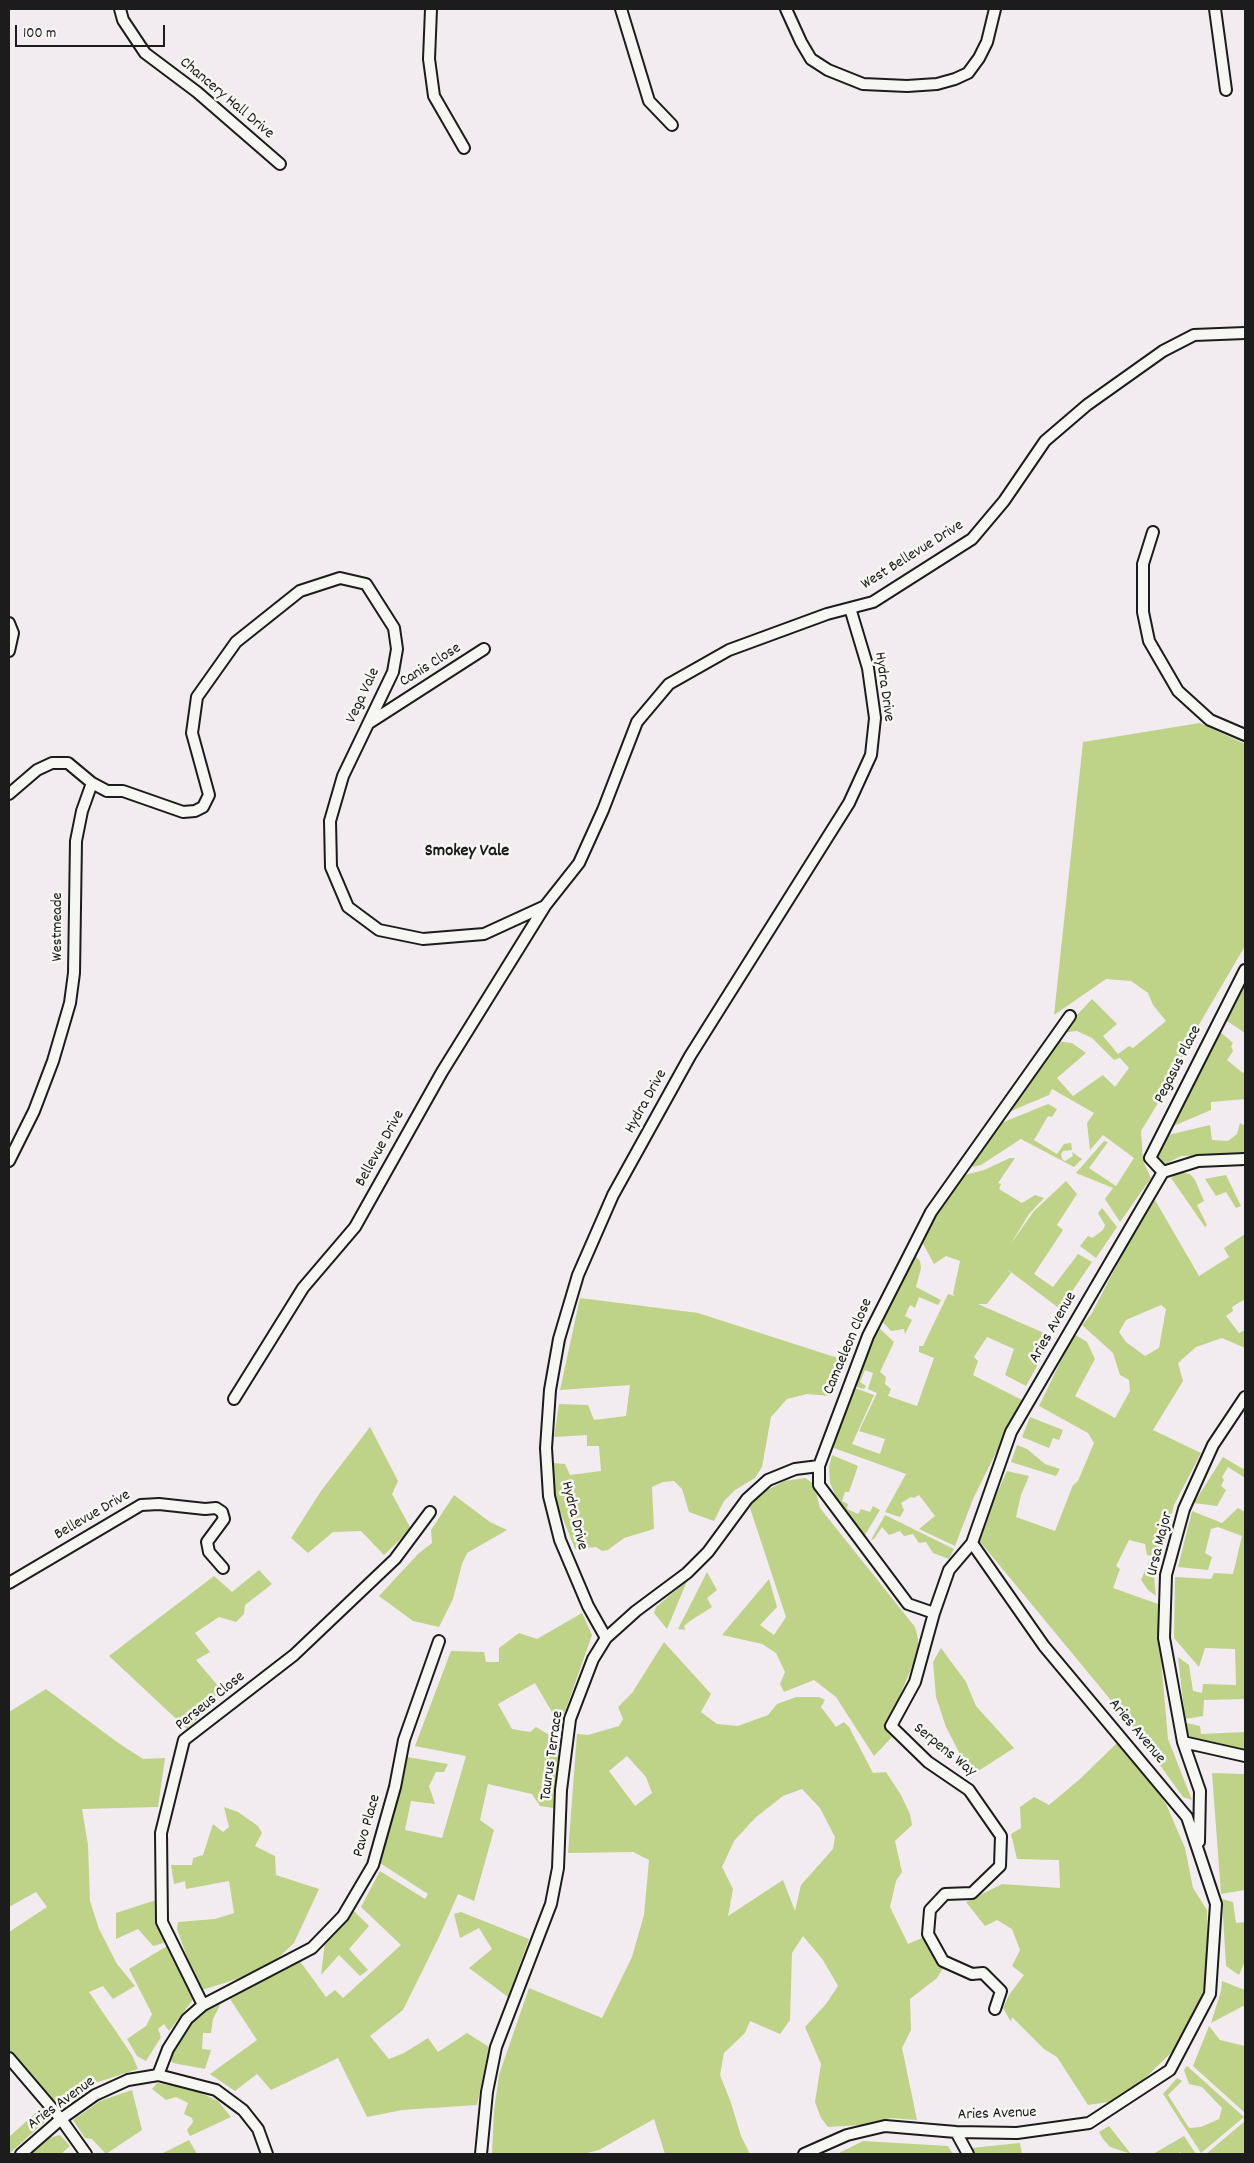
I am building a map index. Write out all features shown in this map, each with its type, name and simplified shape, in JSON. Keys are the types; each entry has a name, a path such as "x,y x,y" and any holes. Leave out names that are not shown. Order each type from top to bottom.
{"street":[{"name":"Chancery Hall Drive","path":"120,9 130,32 145,53 198,92 280,164"},
{"path":"431,9 429,59 434,96 464,148"},
{"path":"621,9 649,101 672,125"},
{"path":"786,9 811,59 828,70 863,84 907,86 937,84 968,73 980,58 987,42 995,9"},
{"path":"1214,9 1226,90"},
{"name":"West Bellevue Drive","path":"545,906 580,862 603,810 637,722 670,684 729,650 828,614 874,602 972,539 1004,501 1045,441 1087,405 1163,351 1194,335 1245,333"},
{"path":"1153,532 1143,564 1143,612 1150,641 1178,691 1210,720 1245,735"},
{"name":"Vega Vale","path":"92,783 107,792 123,791 183,812 195,811 203,807 209,795 192,733 197,697 236,642 300,591 327,580 340,578 366,584 394,628 396,649 393,672 343,776 330,821 331,867 348,907 379,930 423,939 484,934 545,906"},
{"name":"Hydra Drive","path":"606,1638 588,1606 560,1540 549,1496 546,1448 550,1390 560,1339 578,1275 614,1195 690,1056 849,803 871,755 875,718 872,693 868,668 850,608"},
{"path":"9,623 13,633 9,651"},
{"name":"Canis Close","path":"368,723 484,650"},
{"path":"9,794 37,770 52,763 68,763 92,783"},
{"name":"Westmeade","path":"9,1161 34,1110 53,1061 70,1003 74,973 76,841 82,811 92,783"},
{"name":"Bellevue Drive","path":"234,1399 303,1288 354,1226 442,1072 545,906"},
{"name":"Pegasus Place","path":"1163,1172 1150,1158 1245,970"},
{"name":"Camaeleon Close","path":"934,1613 908,1604 818,1485 819,1466 868,1336 931,1212 1070,1016"},
{"path":"1163,1172 1198,1161 1245,1159"},
{"name":"Aries Avenue","path":"804,2154 847,2135 885,2126 956,2132 1017,2133 1089,2123 1170,2070 1210,1994 1216,1904 1187,1817 1044,1646 972,1543 1011,1432 1163,1172"},
{"name":"Ursa Major","path":"1199,1851 1200,1790 1183,1742 1164,1638 1166,1575 1184,1509 1213,1444 1245,1397"},
{"name":"Taurus Terrace","path":"481,2154 487,2092 496,2047 551,1904 558,1868 561,1790 570,1719 593,1659 606,1638 636,1611 687,1573 708,1552 747,1499 768,1480 795,1468 819,1466"},
{"name":"Bellevue Drive","path":"9,1583 141,1505 159,1504 196,1509 216,1508 222,1512 224,1519 207,1542 209,1552 223,1568"},
{"name":"Perseus Close","path":"203,2005 162,1922 161,1834 184,1740 294,1655 395,1559 430,1512"},
{"path":"934,1613 949,1570 972,1543"},
{"name":"Serpens Way","path":"934,1613 915,1682 891,1726 928,1762 969,1790 1001,1836 1000,1866 972,1893 945,1894 930,1910 928,1934 943,1961 972,1974 983,1974 1001,1991 995,2009"},
{"name":"Pavo Place","path":"158,2075 168,2049 187,2020 203,2005 312,1948 343,1916 373,1865 395,1787 404,1740 438,1641"},
{"path":"1183,1742 1245,1756"},
{"path":"9,2058 61,2119 86,2154"},
{"name":"Aries Avenue","path":"21,2154 61,2119 95,2095 128,2080 158,2075 216,2090 243,2110 258,2129 267,2154"},
{"path":"956,2132 968,2154"}],"green space":[{"path":"1200,723 1245,744 1245,946 1187,1045 1169,1085 1141,1131 1143,1161 1151,1178 1120,1222 1105,1199 1113,1188 1076,1173 1104,1141 1108,1142 1089,1168 1116,1186 1134,1158 1103,1135 1090,1150 1087,1123 1094,1113 1052,1089 1049,1095 1004,1114 1056,1041 1072,1043 1086,1053 1057,1078 1073,1096 1103,1075 1115,1087 1129,1068 1120,1058 1114,1060 1092,1038 1077,1031 1060,1033 1092,999 1117,1024 1103,1036 1118,1054 1129,1046 1133,1048 1166,1021 1153,1005 1148,993 1131,981 1106,979 1054,1015 1083,742"},
{"path":"1245,979 1245,1033 1224,1019"},
{"path":"1218,1030 1233,1043 1231,1046 1233,1051 1227,1060 1243,1073 1245,1071 1245,1099 1211,1102 1211,1110 1171,1127"},
{"path":"1048,1104 1057,1109 1052,1117 1048,1116 1034,1140 1057,1154 1064,1144 1071,1143 1072,1150 1063,1151 1061,1154 1062,1159 1065,1161 1073,1156 1072,1152 1082,1159 1074,1167 1021,1139 981,1165 973,1167 967,1164 994,1126"},
{"path":"1240,1123 1245,1126 1244,1154 1181,1156 1161,1166 1156,1156 1164,1136 1210,1125 1212,1140 1228,1141 1237,1134"},
{"path":"1010,1158 1015,1158 998,1183 1001,1184 999,1189 1022,1203 1035,1195 1044,1198 1029,1214 1010,1245 1034,1211 1066,1181 1077,1194 1057,1225 1063,1230 1034,1274 1053,1287 1078,1254 1092,1262 1060,1309 1007,1269 1011,1273 987,1304 978,1304 1053,1337 1026,1386 1005,1375 1014,1349 987,1337 974,1357 978,1361 973,1375 1022,1400 973,1499 955,1546 919,1529 935,1516 919,1495 901,1503 904,1510 900,1517 885,1512 906,1474 831,1447 852,1387 874,1395 852,1444 880,1454 885,1439 859,1431 877,1393 868,1389 873,1373 865,1370 860,1382 866,1386 864,1389 853,1386 878,1327 894,1342 880,1372 886,1377 885,1384 891,1389 888,1396 917,1406 934,1358 919,1352 919,1346 923,1346 948,1294 955,1296 953,1294 960,1261 946,1256 934,1264 921,1240 961,1176 984,1170"},
{"path":"1179,1172 1190,1174 1195,1180 1204,1201 1197,1205 1207,1225 1205,1227 1171,1178"},
{"path":"1226,1175 1241,1206 1236,1208 1226,1192 1216,1196 1205,1179"},
{"path":"1155,1200 1199,1276 1229,1257 1224,1248 1245,1234 1245,1299 1232,1307 1233,1311 1226,1316 1239,1333 1245,1330 1245,1348 1222,1338 1196,1347 1178,1363 1183,1381 1153,1430 1201,1453 1174,1505 1160,1557 1147,1555 1145,1544 1129,1540 1116,1566 1120,1569 1113,1588 1161,1605 1160,1648 1168,1739 1192,1800 1183,1797 1128,1721 977,1538 1007,1471 1029,1476 1021,1495 1016,1517 1055,1531 1073,1485 1078,1481 1094,1443 1088,1433 1039,1406 1074,1334 1087,1342 1095,1359 1075,1396 1115,1418 1130,1391 1129,1380 1120,1375 1113,1353 1082,1325 1092,1313 1142,1216","holes":["1161,1305 1166,1309 1159,1348 1145,1356 1126,1342 1119,1332 1126,1320"]},
{"path":"1102,1208 1117,1227 1096,1258 1080,1246 1088,1236 1092,1238 1103,1230 1105,1225 1098,1213"},
{"path":"914,1254 920,1261 921,1268 916,1287 941,1300 938,1305 919,1297 915,1308 910,1305 905,1316 912,1320 905,1334 904,1329 891,1331 881,1320"},
{"path":"580,1298 698,1313 841,1359 831,1396 807,1394 787,1399 771,1417 762,1467 755,1478 735,1490 724,1501 714,1521 689,1512 682,1489 674,1481 663,1482 652,1487 654,1529 624,1538 608,1550 602,1551 596,1547 575,1549 556,1501 553,1463 565,1464 570,1475 601,1471 599,1446 587,1446 587,1435 554,1437 559,1404 588,1405 594,1420 626,1416 630,1385 560,1390"},
{"path":"1030,1417 1063,1430 1059,1440 1053,1438 1049,1448 1022,1437"},
{"path":"370,1427 398,1481 392,1494 411,1529 384,1555 361,1531 333,1532 308,1553 291,1538 321,1491"},
{"path":"1017,1445 1027,1449 1045,1464 1060,1469 1056,1476 1011,1462"},
{"path":"832,1455 858,1466 849,1492 845,1492 842,1501 848,1504 847,1509 858,1514 861,1509 870,1512 873,1506 880,1510 865,1535 838,1501 830,1483 829,1467"},
{"path":"1223,1457 1245,1470 1245,1478 1228,1467 1222,1477 1224,1480 1221,1486 1226,1490 1217,1506 1194,1503"},
{"path":"805,1478 814,1484 820,1508 915,1627 918,1639 918,1652 891,1717 888,1733 892,1737 874,1756 836,1697 814,1680 784,1692 780,1684 785,1672 776,1653 762,1644 722,1635 769,1579 777,1607 760,1625 774,1635 786,1617 750,1508 752,1500 763,1492 785,1481"},
{"path":"454,1495 490,1522 507,1530 467,1553 462,1564 453,1599 439,1627 413,1621 379,1596 418,1554 432,1543 431,1530"},
{"path":"1238,1508 1245,1512 1245,1699 1204,1700 1203,1716 1185,1719 1178,1657 1189,1665 1193,1691 1202,1693 1203,1684 1236,1685 1235,1649 1205,1648 1199,1667 1174,1638 1175,1577 1211,1579 1214,1573 1233,1574 1242,1536 1218,1527 1211,1529 1205,1553 1212,1557 1208,1570 1178,1567 1192,1511 1222,1523"},
{"path":"885,1515 954,1549 949,1559 933,1553 926,1542 919,1543 913,1534 904,1536 900,1531 889,1535 882,1527 874,1539 871,1540"},
{"path":"1150,1559 1158,1560 1154,1577 1156,1596 1148,1590 1141,1580"},
{"path":"259,1570 272,1584 245,1605 244,1614 236,1622 219,1617 195,1633 210,1652 196,1660 224,1693 187,1729 109,1656 214,1576 232,1592"},
{"path":"707,1572 717,1590 707,1598 712,1607 684,1626 685,1630 678,1629"},
{"path":"687,1581 667,1629 654,1613 656,1607"},
{"path":"582,1613 592,1635 560,1726 535,1683 498,1704 512,1729 530,1732 536,1727 559,1741 554,1808 540,1806 532,1794 488,1784 480,1820 494,1830 474,1901 458,1894 403,2010 370,2036 389,2059 404,2053 428,2038 438,2052 467,2033 489,2047 477,2105 402,2110 367,2117 338,2058 271,2090 257,2074 235,2091 210,2074 257,2040 230,1999 299,1960 326,1997 335,1990 343,1998 401,1945 361,1907 380,1871 425,1899 428,1894 380,1863 407,1757 448,1764 444,1772 436,1772 429,1786 435,1804 411,1801 405,1830 442,1838 466,1756 415,1746 451,1651 484,1652 486,1662 499,1662 499,1648 519,1633 537,1639"},
{"path":"664,1642 711,1694 701,1712 717,1724 738,1726 768,1715 777,1704 796,1697 819,1697 825,1700 821,1707 836,1727 844,1722 849,1727 873,1773 886,1772 901,1795 910,1814 912,1825 895,1841 902,1872 896,1881 890,1907 908,1944 924,1937 943,1968 937,1978 910,1999 911,2030 902,2048 917,2120 890,2118 876,2123 862,2132 860,2125 828,2127 821,2118 815,2102 821,2064 805,2027 826,2004 838,1986 823,1960 803,1936 792,1953 790,2020 780,2034 750,2021 745,2033 724,2053 720,2075 741,2136 750,2154 665,2154 654,2119 599,2150 583,2154 492,2154 494,2111 499,2075 529,1988 602,2018 632,1957 644,1915 649,1860 633,1852 568,1853 577,1734 588,1735 619,1726 623,1719 618,1707 632,1693","holes":["627,1756 646,1777 652,1793 635,1806 609,1771","802,1789 820,1808 835,1837 833,1849 801,1885 795,1911 783,1880 728,1916 733,1889 722,1867 734,1841 755,1818 783,1796"]},
{"path":"941,1648 966,1682 976,1706 1014,1748 975,1773 961,1756 946,1727 936,1697 933,1662"},
{"path":"46,1689 143,1759 165,1758 158,1807 82,1809 88,1845 90,1901 99,1929 117,1964 135,1986 113,1999 103,1986 89,1992 132,2055 138,2069 86,2086 63,2106 50,2102 13,2058 9,2049 9,1932 47,1907 36,1892 9,1907 9,1712"},
{"path":"1187,1723 1200,1726 1201,1734 1245,1732 1245,1752 1188,1741"},
{"path":"1117,1743 1148,1776 1167,1806 1185,1848 1193,1888 1207,1910 1208,1968 1202,1996 1176,2048 1140,2083 1115,2101 1088,2105 1057,2057 1044,2049 1012,2017 1011,2022 1003,2008 1009,1995 1024,1975 1012,1966 1020,1950 1012,1929 997,1920 985,1926 966,1902 1002,1884 1060,1888 1059,1860 1017,1859 1011,1834 1021,1828 1020,1807 1034,1797 1049,1805 1080,1779"},
{"path":"1212,1773 1245,1774 1245,1890 1221,1894"},
{"path":"224,1807 238,1812 258,1826 262,1833 255,1846 275,1856 276,1875 319,1889 294,1943 278,1958 243,1977 202,1990 177,1929 178,1922 215,1919 234,1913 229,1881 186,1889 185,1881 174,1884 171,1865 192,1865 193,1858 203,1855 213,1824 223,1832 229,1827"},
{"path":"1222,1899 1233,1902 1236,1923 1245,1922 1245,1961 1239,1975 1226,1966"},
{"path":"156,1900 158,1923 167,1942 153,1946 138,1929 116,1939 116,1913"},
{"path":"353,1910 369,1926 349,1949 368,1970 360,1976 339,1955 321,1975 325,1942"},
{"path":"461,1912 529,1939 508,1997 469,1968 492,1949 479,1928 460,1938 454,1914"},
{"path":"167,1946 194,1992 192,2001 169,2031 164,2024 158,2029 161,2037 146,2061 137,2056 127,2039 146,2026 152,2014 129,1969"},
{"path":"1222,1981 1245,1990 1245,2005 1211,2023 1221,1991"},
{"path":"217,2001 220,2005 213,2019 211,2033 203,2033 202,2049 211,2050 205,2069 173,2063 169,2058 170,2052 186,2026"},
{"path":"1209,2026 1220,2040 1245,2046 1245,2113 1193,2066"},
{"path":"1187,2066 1244,2117 1201,2153 1163,2094 1177,2078 1182,2081 1168,2095 1189,2128 1201,2127 1219,2119 1222,2108 1202,2087 1189,2084 1184,2070"},
{"path":"157,2083 193,2089 218,2101 231,2117 190,2136 187,2130 193,2122 192,2118 184,2114 188,2103 176,2097 166,2100 152,2089"},
{"path":"132,2090 142,2130 106,2154 92,2139 85,2138 73,2120 100,2101"},
{"path":"41,2108 50,2117 9,2154 9,2137"},
{"path":"1245,2121 1245,2154 1206,2154"},
{"path":"1109,2126 1131,2154 1110,2147 1103,2139 1099,2132"},
{"path":"60,2135 70,2146 61,2154 31,2154 49,2138"},
{"path":"1184,2136 1196,2154 1182,2154 1180,2152 1177,2154 1153,2154"},
{"path":"189,2140 197,2154 161,2154"},
{"path":"863,2141 948,2146 953,2154 837,2154"},
{"path":"1020,2143 1022,2154 975,2154 971,2148"}],"district":[{"name":"Smokey Vale","path":"467,853"}]}
